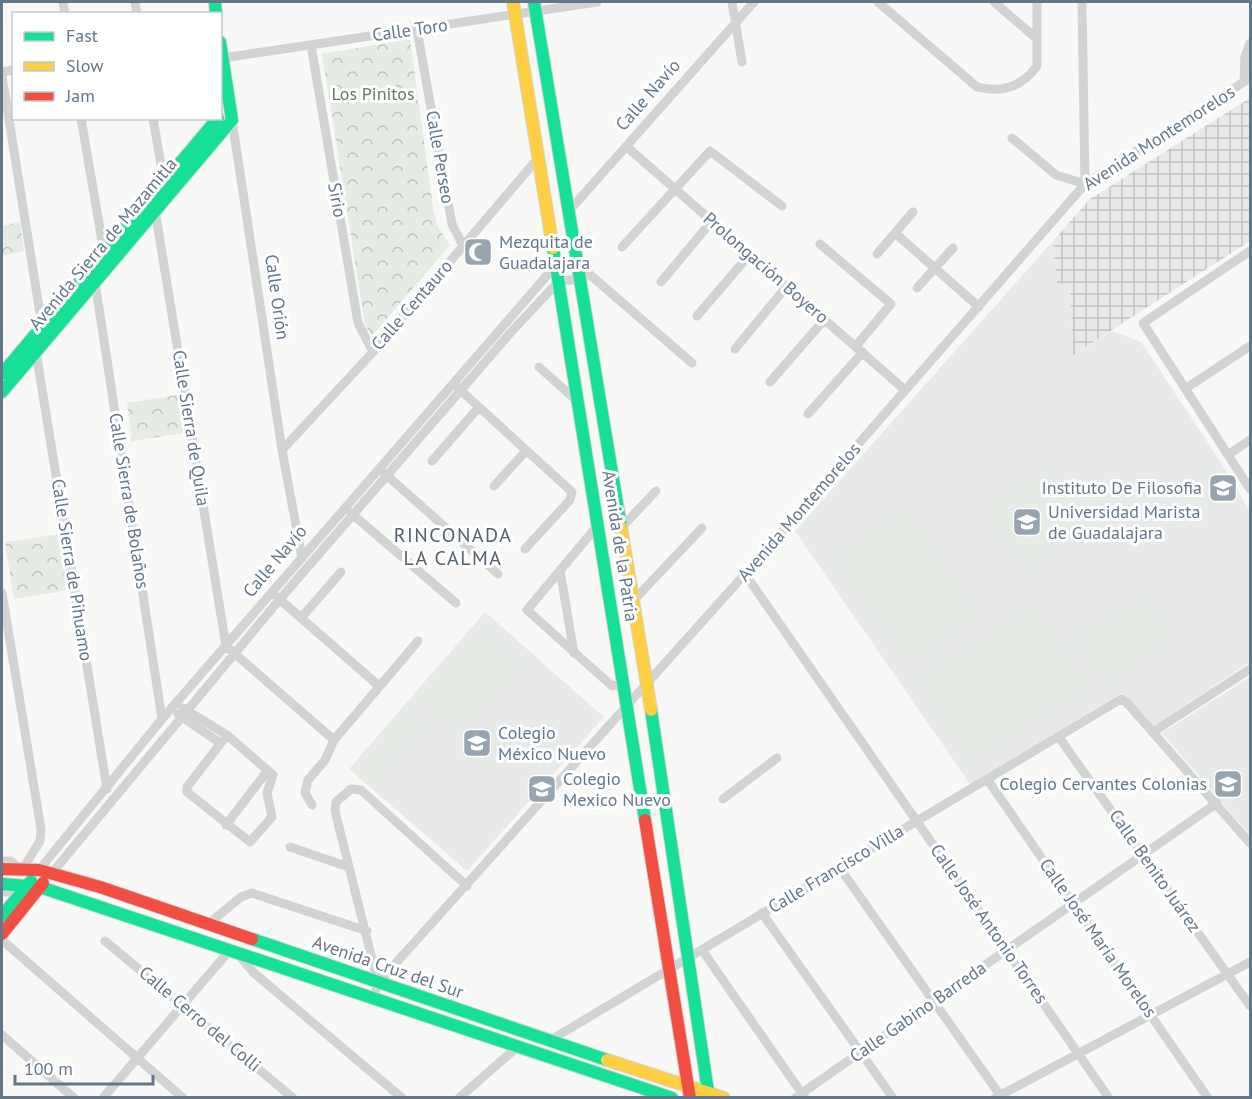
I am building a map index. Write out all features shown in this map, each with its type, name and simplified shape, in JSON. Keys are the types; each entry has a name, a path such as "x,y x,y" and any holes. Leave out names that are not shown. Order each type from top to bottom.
{"main road":[{"name":"Avenida de la Patria","path":"513,2 689,1092"},
{"name":"Avenida de la Patria","path":"535,6 647,683 709,1095"},
{"path":"222,53 223,58"},
{"name":"Avenida Sierra de Mazamitla","path":"2,374 104,253 155,210 224,118 230,105 223,58"},
{"name":"Avenida Sierra de Mazamitla","path":"2,390 95,282 164,183 224,118"},
{"name":"Avenida Cruz del Sur","path":"2,869 46,872 549,1041 689,1092 724,1098"},
{"name":"Calle Navío","path":"2,916 24,885 46,872"},
{"name":"Calle Navío","path":"2,934 40,887 46,872"},
{"name":"Avenida Cruz del Sur","path":"2,884 40,887 374,998 516,1048 672,1098"}],"street":[{"name":"Calle Toro","path":"223,58 515,15 535,6 597,2"},
{"path":"732,2 742,62"},
{"name":"Calle Navío","path":"568,212 754,2"},
{"path":"878,2 977,87 994,91 1014,86 1032,73 1038,58 1037,2"},
{"path":"994,2 1036,38"},
{"path":"1012,138 1056,175 1085,184 1082,2"},
{"name":"Calle Perseo","path":"417,30 452,224 463,246"},
{"path":"1247,80 1245,56 1251,43"},
{"name":"Sirio","path":"311,45 358,323 373,352"},
{"path":"2,74 42,326"},
{"name":"Avenida Montemorelos","path":"378,983 745,574 1085,184 1247,80"},
{"name":"Calle Orión","path":"224,118 302,558"},
{"path":"81,120 104,253"},
{"path":"153,120 164,183"},
{"name":"Prolongación Boyero","path":"627,147 905,390"},
{"path":"622,247 710,151 782,206"},
{"name":"Calle Centauro","path":"282,450 373,352 539,157"},
{"name":"Calle Sierra de Quila","path":"155,210 226,646"},
{"path":"877,254 913,212"},
{"path":"661,282 712,221"},
{"path":"895,233 979,307"},
{"path":"808,414 891,304 820,244"},
{"path":"917,288 953,248"},
{"path":"1251,251 1143,323 1251,489"},
{"path":"697,316 750,254"},
{"path":"556,266 598,280 692,363"},
{"name":"Calle Navío","path":"46,872 186,714 234,653 302,558 556,266"},
{"path":"559,281 578,272"},
{"name":"Calle Navío","path":"46,872 162,719 226,646 354,515 460,390 559,281"},
{"name":"Calle Sierra de Bolaños","path":"95,282 162,719"},
{"path":"735,349 787,286"},
{"path":"770,382 825,319"},
{"path":"1185,389 1251,346"},
{"name":"Calle Sierra de Pihuamo","path":"36,352 107,789"},
{"path":"539,367 579,402"},
{"path":"453,383 567,486 572,496 525,549"},
{"path":"432,461 479,407"},
{"path":"1228,455 1251,440"},
{"path":"494,486 526,451"},
{"path":"379,468 498,574"},
{"path":"621,528 656,491"},
{"path":"345,507 456,603"},
{"path":"598,525 527,610 612,686 624,684"},
{"path":"633,601 702,528"},
{"path":"560,570 574,653"},
{"path":"301,618 341,572"},
{"name":"Calle José Antonio Torres","path":"745,574 1109,1098"},
{"path":"2,593 41,829 40,841 22,870 11,861 2,861"},
{"path":"276,596 378,686"},
{"path":"312,805 305,787 308,780 325,760 334,740 418,641"},
{"path":"226,646 334,740"},
{"path":"1251,669 1153,732 1251,843"},
{"name":"Calle Francisco Villa","path":"549,1041 1123,699 1153,732"},
{"path":"173,707 227,735 273,775 267,793 271,819 250,843 188,794 186,789 227,735"},
{"path":"186,714 220,743"},
{"name":"Calle Benito Juárez","path":"1058,736 1251,1006"},
{"path":"723,799 777,758"},
{"path":"226,825 268,770"},
{"name":"Calle José María Morelos","path":"987,779 1208,1098"},
{"path":"374,998 378,983 335,804 348,791 355,788 365,793 467,886"},
{"name":"Calle Gabino Barreda","path":"801,1096 1217,803"},
{"path":"290,847 349,867"},
{"path":"839,867 999,1097 1251,962"},
{"path":"2,892 9,892 24,885"},
{"path":"207,925 242,897 252,893 367,931"},
{"path":"762,913 893,1098"},
{"path":"2,940 183,1098"},
{"name":"Calle Cerro del Colli","path":"105,941 183,1003 293,1098"},
{"path":"702,950 801,1096"},
{"path":"103,1098 183,1003 233,952 254,974 402,1098"},
{"path":"2,1035 74,1098"},
{"path":"464,1096 516,1048"}],"shaded area":[{"path":"1250,98 1250,241 1073,355 1070,284 1057,284 1053,241 1090,199"},
{"name":"Universidad Marista de Guadalajara","path":"1053,241 1057,284 1070,283 1073,355 1112,331 1141,342 1224,467 1250,512 1250,662 1151,728 1121,693 970,784 795,531"},
{"name":"Colegio México Nuevo","path":"485,612 604,717 467,871 349,769"},
{"name":"Colegio Cervantes Colonias","path":"1250,677 1250,835 1162,733"}],"green space":[{"name":"Los Pinitos","path":"410,39 433,208 438,227 450,245 372,336 365,325 322,54"},
{"path":"20,222 24,251 2,256 2,226"},
{"path":"178,395 184,433 132,441 127,403"},
{"path":"1045,470 1083,529 1025,566 986,508"},
{"path":"903,511 977,613 911,661 837,559"},
{"path":"60,534 69,590 14,599 5,542"},
{"path":"1142,598 1169,640 1105,683 1077,640"},
{"path":"1035,606 1086,686 969,761 917,681"},
{"path":"482,627 521,663 459,733 419,697"},
{"path":"405,712 422,727 398,753 382,738"},
{"path":"379,742 395,756 370,784 354,770"}],"traffic: fast":[{"path":"215,2 216,12"},
{"path":"534,2 621,527"},
{"path":"2,392 232,120 222,55"},
{"path":"2,374 216,120"},
{"path":"553,248 645,820"},
{"path":"651,710 709,1098"},
{"path":"2,916 31,881"},
{"path":"2,884 40,887 672,1098"},
{"path":"252,939 607,1060"}],"traffic: slow":[{"path":"513,2 553,248"},
{"path":"621,527 651,710"},
{"path":"607,1060 724,1098"}],"traffic: jam":[{"path":"645,820 690,1098"},
{"path":"2,869 39,870 100,887 252,939"},
{"path":"2,934 43,883"}],"place":[{"name":"Mezquita de Guadalajara","path":"478,252"},
{"name":"Instituto De Filosofia","path":"1223,488"},
{"name":"Universidad Marista de Guadalajara","path":"1027,522"},
{"name":"Colegio México Nuevo","path":"477,743"},
{"name":"Colegio Cervantes Colonias","path":"1228,784"},
{"name":"Colegio Mexico Nuevo","path":"542,789"}],"district":[{"name":"RINCONADA LA CALMA","path":"453,546"}]}
